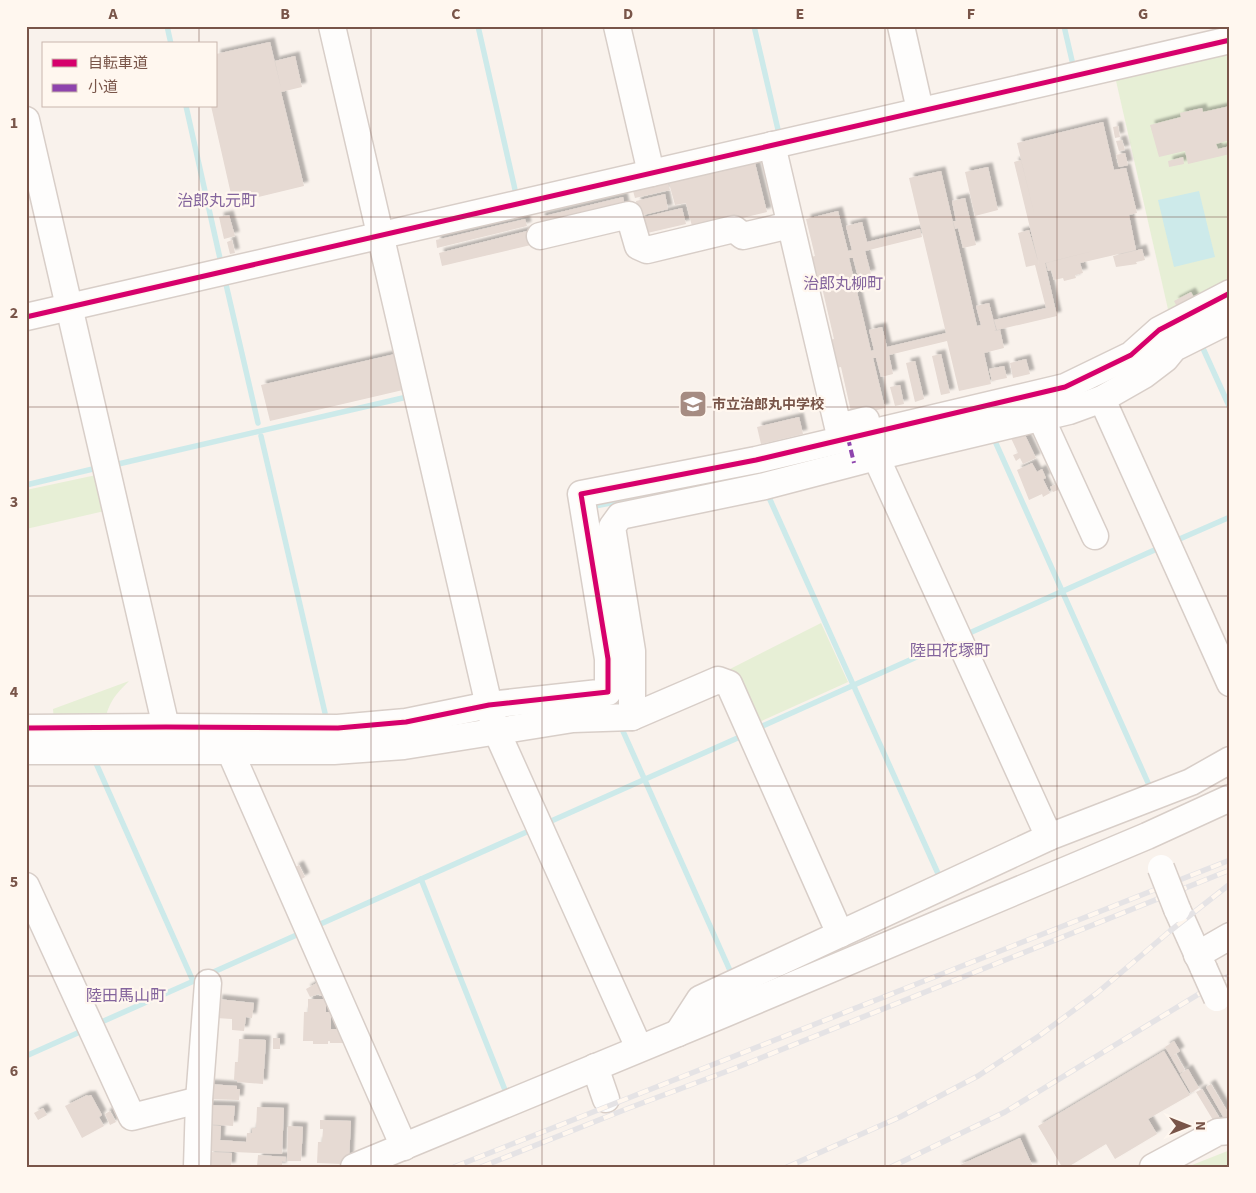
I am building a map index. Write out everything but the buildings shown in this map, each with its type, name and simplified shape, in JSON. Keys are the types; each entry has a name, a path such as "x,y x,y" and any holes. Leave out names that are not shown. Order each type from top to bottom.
{"street":[{"path":"332,26 492,717 639,1048"},
{"path":"616,26 651,173"},
{"path":"900,26 920,110"},
{"path":"26,317 1230,40"},
{"path":"26,120 166,727"},
{"path":"772,145 838,427 991,391"},
{"path":"540,236 629,215 638,246 647,250 734,229 743,236 790,225"},
{"path":"26,751 334,751 404,746 492,717 608,692 608,659 582,494 756,460 1065,386 1131,355 1159,330 1230,293"},
{"path":"632,717 632,651 612,528 620,516 765,486 876,457 1069,411 1102,398 1144,375 1165,359 1174,348 1230,320"},
{"path":"1102,398 1230,683"},
{"path":"1041,418 1095,536"},
{"path":"876,457 1049,837"},
{"path":"26,728 338,728 492,717 573,719 632,717 718,680 729,684 840,934"},
{"path":"230,751 404,1147"},
{"path":"678,1033 700,999 1049,837 1190,782 1230,760"},
{"path":"354,1167 1147,836 1230,798"},
{"path":"1147,836 1201,962 1224,1004"},
{"path":"26,886 132,1117 199,1100"},
{"path":"1201,962 1230,936"},
{"path":"197,1167 199,1100 208,983"},
{"path":"595,1067 606,1099"},
{"path":"1153,1167 1218,1132 1230,1131"}],"green space":[{"path":"1222,48 1230,60 1230,288 1170,318 1114,72"},
{"path":"101,474 109,510 26,529 26,490"},
{"path":"821,623 848,682 755,724 730,669"},
{"path":"129,681 113,699 104,722 54,722 53,709"},
{"path":"1230,1150 1230,1167 1187,1167"}],"water":[{"path":"1199,191 1215,257 1174,267 1158,200"}],"waterway":[{"path":"167,26 171,42"},
{"path":"478,26 516,194"},
{"path":"754,26 779,134"},
{"path":"1064,26 1073,65"},
{"path":"186,108 221,263"},
{"path":"225,280 258,423"},
{"path":"1201,344 1230,408"},
{"path":"114,465 407,397"},
{"path":"261,436 325,713"},
{"path":"994,439 1149,785"},
{"path":"26,485 97,468"},
{"path":"595,511 595,506 718,482"},
{"path":"767,493 940,878"},
{"path":"1175,541 1230,517"},
{"path":"965,635 1159,548"},
{"path":"758,728 950,642"},
{"path":"605,704 618,704 618,694"},
{"path":"622,729 732,975"},
{"path":"549,822 742,736"},
{"path":"95,761 193,981"},
{"path":"316,926 531,830"},
{"path":"421,879 507,1095"},
{"path":"209,974 301,933"},
{"path":"97,1024 196,980"},
{"path":"26,1056 82,1031"}],"railway":[{"path":"454,1167 1230,860"},
{"path":"481,1167 733,1069 1230,870"},
{"path":"787,1167 900,1117 978,1076 1039,1036 1097,993 1170,931 1230,884"},
{"path":"891,1167 1005,1112 1230,975"}],"marked path":[{"path":"848,438 854,463"}],"cycle path":[{"path":"26,317 1230,40"},
{"path":"26,728 338,728 406,722 489,705 608,692 608,659 581,494 756,460 1065,387 1131,355 1159,330 1230,293"}],"place":[{"name":"市立治郎丸中学校","path":"693,404"}],"district":[{"name":"治郎丸元町","path":"217,200"},
{"name":"治郎丸柳町","path":"843,283"},
{"name":"陸田花塚町","path":"950,650"},
{"name":"陸田馬山町","path":"126,995"}]}
